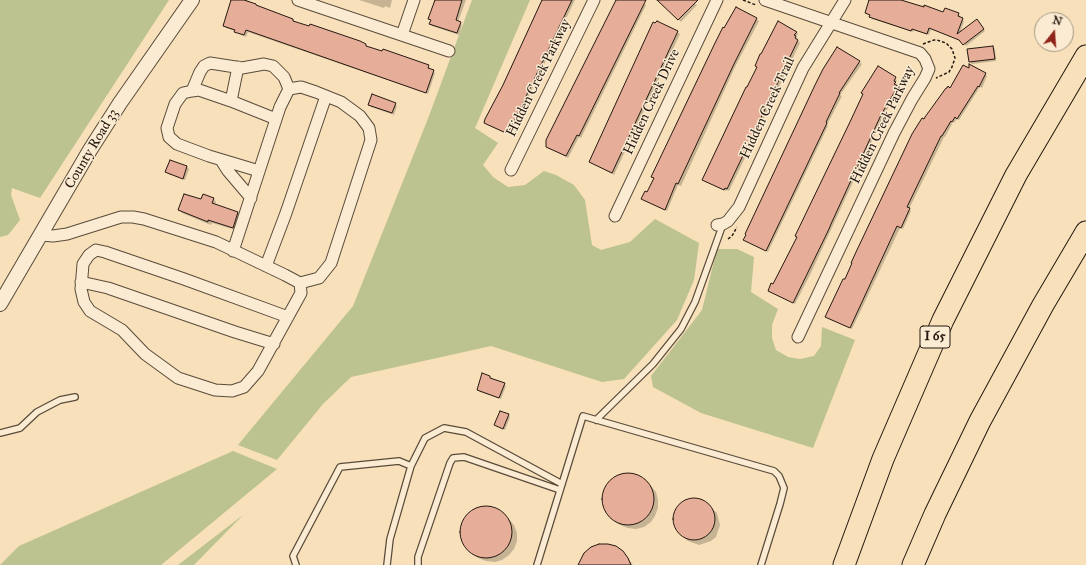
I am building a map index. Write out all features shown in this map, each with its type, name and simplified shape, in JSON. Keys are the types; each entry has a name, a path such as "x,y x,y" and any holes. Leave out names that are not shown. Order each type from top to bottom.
{"highway":[{"name":"I 65","path":"844,565 883,459 943,320 1016,175 1086,56"},
{"path":"913,565 935,514 983,415 1043,305 1086,232"}],"street":[{"name":"County Road 33","path":"0,304 90,150 120,103 192,0"},
{"path":"298,0 449,51"},
{"path":"402,35 414,0"},
{"name":"Hidden Creek Parkway","path":"511,170 594,0"},
{"name":"Hidden Creek Drive","path":"615,216 717,0"},
{"name":"Hidden Creek Trail","path":"720,224 733,216 739,206 804,68 845,0"},
{"name":"Hidden Creek Parkway","path":"761,2 831,22 920,53 926,59 929,68 894,134 798,337"},
{"path":"192,91 200,72 204,66 210,63 242,68 264,64 273,66 284,77 289,89 280,107 233,251"},
{"path":"231,101 238,67"},
{"path":"41,235 53,236 67,234 121,217 133,217 144,219 216,242 300,283 319,278 331,263 371,140 369,128 360,116 341,102 301,87 289,89"},
{"path":"259,171 221,160 177,144 169,137 167,128 175,104 183,93 199,90 276,119"},
{"path":"266,266 286,213 326,96"},
{"path":"221,160 228,171 251,198"},
{"path":"288,317 105,252 96,250 89,255 83,264 81,289 84,302 90,311 122,330 145,354 178,378 215,390 232,391 244,387 258,371 302,293 300,283"},
{"path":"81,282 108,288 274,344"}],"lane":[{"path":"596,420 653,364 682,329 695,302 720,224"},
{"path":"0,433 20,428 37,412 60,400 75,397"},
{"path":"537,565 583,416 774,471 779,476 784,488 761,565"},
{"path":"387,565 390,539 411,466 425,438 444,428 466,432 562,484"},
{"path":"418,565 418,557 450,463 454,458 464,457 560,490"},
{"path":"296,565 293,556 340,467 399,461 411,466"}],"path":[{"path":"743,0 761,2"},
{"path":"921,44 937,40 946,43 952,49 955,58 949,72 945,75 934,78"},
{"path":"728,239 732,236 738,224"}],"green space":[{"path":"0,0 169,0 40,198 12,188 11,195 20,220 8,235 0,237"},
{"path":"472,0 530,0 475,128 498,143 483,165 493,177 508,187 525,185 544,171 556,175 574,185 585,200 592,245 601,250 630,242 655,219 699,243 694,280 677,320 624,379 602,382 491,346 351,377 323,404 277,460 238,445 353,306 429,116"},
{"path":"717,249 737,249 754,257 751,292 778,309 772,325 772,338 776,350 788,357 800,359 814,356 821,346 822,327 855,340 813,448 701,413 653,387 651,376 702,310"},
{"path":"233,451 277,469 161,565 0,565 19,546"},
{"path":"243,515 194,565 178,565"}],"building":[{"path":"231,0 244,0 293,19 293,21 309,26 310,24 360,41 366,44 366,46 382,51 383,49 429,65 428,68 434,70 426,93 246,30 244,35 234,32 235,30 223,26"},
{"path":"435,0 462,0 456,20 461,22 457,33 429,24 431,20 428,19"},
{"path":"542,0 572,0 510,130 508,129 506,133 484,123 485,119 503,85"},
{"path":"616,0 646,0 579,136 577,135 566,156 546,147 546,140"},
{"path":"657,0 698,0 678,20"},
{"path":"869,0 901,0 924,7 924,5 943,12 945,8 959,13 958,16 963,18 957,34 977,19 984,29 963,45 959,40 929,28 927,34 912,29 911,31 869,17 870,15 865,13"},
{"path":"736,7 757,18 678,184 676,183 665,210 641,199 645,191 647,192 654,178 651,177 715,43"},
{"path":"657,21 678,31 612,173 589,162 653,22 655,23"},
{"path":"778,21 797,32 794,35 798,40 727,189 725,188 724,190 702,180 757,67 755,66 760,54"},
{"path":"993,46 995,59 969,62 967,49"},
{"path":"837,47 860,61 839,93 826,122 827,123 766,251 743,240 746,235 745,234 815,85"},
{"path":"969,64 986,73 979,87 978,86 957,119 955,117 952,122 951,121 941,136 907,207 910,208 901,228 897,226 850,328 825,317 843,279 845,279 856,252 912,134 922,118 924,119 946,88 948,86 950,88 963,65 969,68"},
{"path":"878,66 896,77 894,81 896,82 894,84 898,86 881,115 829,229 793,303 768,291 797,237 795,236 863,94 861,93"},
{"path":"372,94 396,103 392,113 368,105"},
{"path":"170,160 187,166 183,179 165,172"},
{"path":"184,194 201,199 203,194 214,198 212,203 238,212 233,228 208,220 208,222 178,210"},
{"path":"482,373 490,376 490,378 505,383 499,398 477,390"},
{"path":"500,411 509,414 503,429 494,425"},
{"path":"623,473 633,473 643,477 650,484 654,494 654,504 650,514 643,521 633,525 623,525 613,521 606,514 602,504 602,494 606,484 613,477"},
{"path":"690,498 698,498 706,501 712,507 715,519 712,531 706,537 698,540 690,540 682,537 676,531 673,523 673,515 676,507 682,501"},
{"path":"481,506 491,506 501,510 508,517 512,527 512,537 508,547 501,554 491,558 481,558 471,554 464,547 460,537 460,527 464,517 471,510"},
{"path":"599,544 616,546 623,551 631,565 578,565 584,553 591,547"}]}
